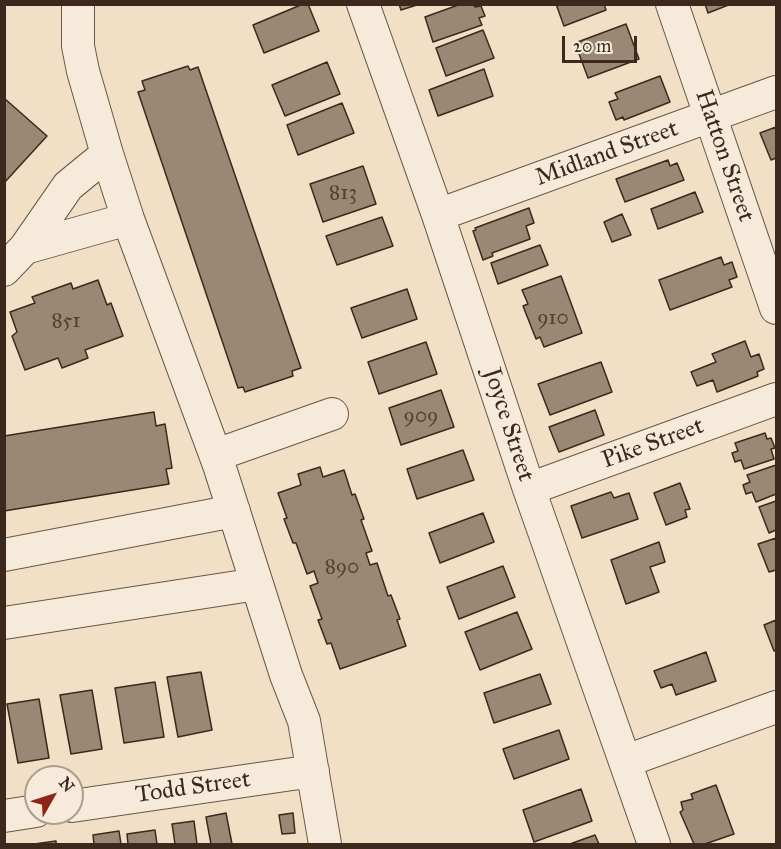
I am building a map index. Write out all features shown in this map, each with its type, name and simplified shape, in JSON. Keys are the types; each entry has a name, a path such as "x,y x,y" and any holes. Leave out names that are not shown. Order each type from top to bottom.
{"street":[{"path":"78,4 78,46 106,154 216,455 286,675 304,721 325,844"},
{"name":"Joyce Street","path":"363,4 438,215 529,489 654,844"},
{"name":"Hatton Street","path":"672,4 777,308"},
{"name":"Midland Street","path":"438,215 777,92"},
{"path":"15,259 68,186 106,154"},
{"path":"15,259 128,219"},
{"name":"Pike Street","path":"529,489 777,399"},
{"path":"216,455 332,414"},
{"path":"4,555 234,511"},
{"path":"4,623 257,584"},
{"path":"626,761 777,707"},
{"name":"Todd Street","path":"84,804 313,771"},
{"path":"4,816 24,813"}],"building":[{"path":"308,4 319,31 264,53 253,25"},
{"path":"399,4 420,4 401,10"},
{"path":"461,4 481,6 485,16 479,18 482,25 433,42 425,17"},
{"path":"556,4 604,4 606,10 564,26"},
{"path":"705,4 731,4 708,13"},
{"path":"626,24 639,59 588,78 575,43"},
{"path":"483,30 494,58 446,76 436,48"},
{"path":"327,62 340,94 285,116 272,85"},
{"path":"188,66 190,70 198,67 301,368 292,371 293,376 245,392 243,387 238,388 138,92 145,90 142,81"},
{"path":"484,69 493,96 438,116 429,90"},
{"path":"660,76 670,102 624,120 623,117 616,120 609,102 618,99 615,93"},
{"path":"4,98 47,136 4,183"},
{"path":"342,103 354,133 298,155 287,125"},
{"path":"776,127 776,158 771,160 760,133"},
{"path":"668,160 670,166 677,163 684,180 625,202 616,179"},
{"path":"363,166 376,204 323,222 310,184"},
{"path":"695,192 703,212 658,229 651,209"},
{"path":"529,208 534,223 526,226 530,239 492,253 493,256 483,260 473,231 476,230 475,228"},
{"path":"622,214 631,235 612,242 604,222"},
{"path":"382,217 393,246 337,265 326,236"},
{"path":"540,245 548,265 498,284 491,263"},
{"path":"721,257 724,265 732,262 737,277 729,280 732,287 670,310 659,280"},
{"path":"561,276 582,333 544,347 540,337 536,339 523,306 528,304 522,290"},
{"path":"98,280 107,305 111,303 123,336 85,350 88,358 62,368 58,358 25,370 12,336 17,332 10,312 35,303 32,297 71,283 73,289"},
{"path":"407,289 417,319 362,338 351,308"},
{"path":"745,341 751,357 759,354 764,369 757,372 758,376 717,392 713,380 697,386 691,372 716,362 712,354"},
{"path":"426,342 437,374 379,394 368,362"},
{"path":"601,362 612,392 550,415 538,384"},
{"path":"441,390 454,427 401,445 389,408"},
{"path":"595,410 604,435 559,452 549,427"},
{"path":"154,412 156,426 165,424 172,468 166,469 169,484 4,511 4,436"},
{"path":"765,433 767,439 771,438 775,448 771,449 774,459 744,469 741,460 735,462 732,453 738,451 735,443"},
{"path":"463,450 474,480 417,499 407,469"},
{"path":"776,465 776,494 756,502 752,492 746,494 743,485 750,482 747,475"},
{"path":"320,467 323,477 344,470 352,495 355,494 364,519 361,520 372,551 366,553 370,565 377,563 388,596 391,595 400,619 397,620 406,646 340,669 331,643 327,644 318,620 322,619 310,586 318,583 314,571 307,574 296,543 293,543 284,519 287,518 278,493 301,485 298,474"},
{"path":"680,483 690,509 685,510 687,517 666,525 654,493"},
{"path":"611,492 614,498 629,493 638,519 582,538 571,506"},
{"path":"776,501 776,530 769,533 759,507"},
{"path":"483,513 494,542 440,563 429,533"},
{"path":"776,538 776,570 769,572 758,544"},
{"path":"659,542 665,562 650,567 659,592 626,604 611,560"},
{"path":"503,566 515,597 459,619 447,587"},
{"path":"517,612 532,649 480,670 465,632"},
{"path":"776,620 776,650 774,651 764,625"},
{"path":"706,652 716,681 676,695 672,684 661,688 654,671"},
{"path":"201,672 212,730 178,737 167,677"},
{"path":"540,674 551,704 494,723 484,693"},
{"path":"155,682 164,737 124,743 115,688"},
{"path":"92,690 102,749 71,754 60,695"},
{"path":"39,699 49,758 18,763 7,704"},
{"path":"559,730 569,759 514,779 503,749"},
{"path":"716,785 734,834 705,844 694,844 680,812 683,810 681,802 693,799 691,794"},
{"path":"581,789 592,821 534,842 523,810"},
{"path":"226,813 232,844 211,844 206,817"},
{"path":"293,813 295,833 282,834 279,815"},
{"path":"194,821 197,844 175,844 172,824"},
{"path":"155,830 157,844 128,844 127,834"},
{"path":"119,831 121,844 94,844 93,835"},
{"path":"595,835 599,844 570,844"},
{"path":"56,841 56,844 34,844"}]}
